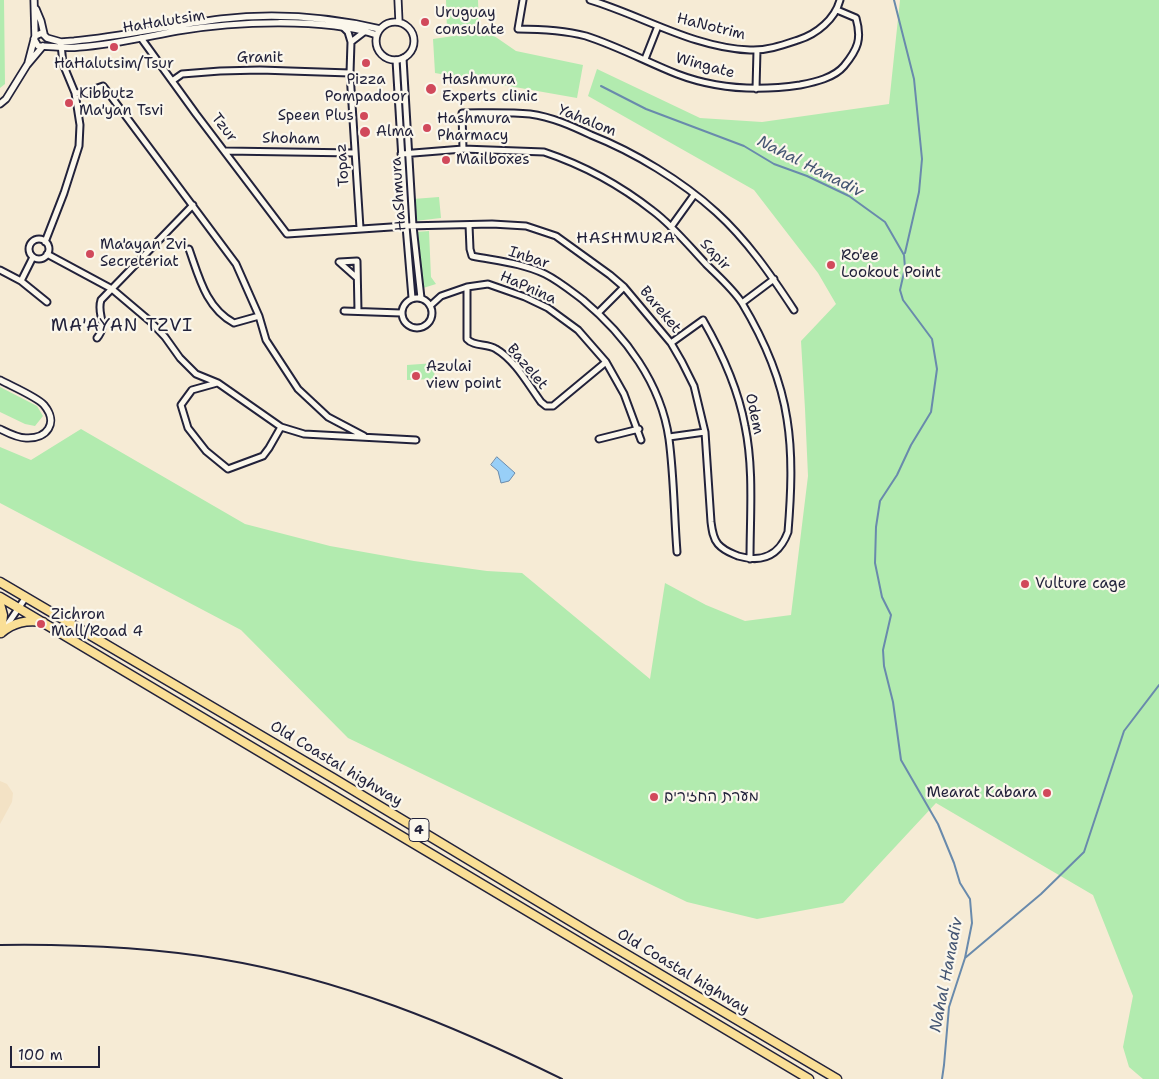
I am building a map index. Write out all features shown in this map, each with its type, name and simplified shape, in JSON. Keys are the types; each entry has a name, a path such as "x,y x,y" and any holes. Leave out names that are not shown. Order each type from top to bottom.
{"highway":[{"name":"Old Coastal highway","path":"0,582 300,758 837,1079"},
{"name":"Old Coastal highway","path":"0,597 45,622 808,1079"},
{"path":"0,604 3,615 0,634"},
{"path":"0,634 9,626 23,621 45,622"}],"street":[{"path":"27,65 34,38 34,0"},
{"path":"398,0 399,22"},
{"name":"Wingate","path":"523,0 518,29 556,29 586,36 646,59 677,74 699,81 741,89 781,88 818,82 841,70 856,52 860,31 856,18 837,10"},
{"name":"HaNotrim","path":"590,0 611,6 658,26 724,47 757,50 777,47 807,37 823,26 837,10 840,0"},
{"path":"0,104 6,99 27,65 44,45 46,36 35,7"},
{"name":"HaHalutsim","path":"46,36 61,45 223,19 265,17 316,18 380,29"},
{"path":"399,22 408,27 414,42 411,50 403,58 396,60 388,58 380,52 376,44 380,29 390,23 399,22"},
{"name":"HaHalutsim","path":"34,38 38,46 99,45 179,31 247,24 307,24 344,28 377,35"},
{"path":"646,59 658,26"},
{"name":"Topaz","path":"344,28 348,32 351,42 350,73 359,228"},
{"path":"351,42 364,32"},
{"path":"34,38 38,33 46,36"},
{"name":"Tzur","path":"141,38 287,234"},
{"path":"44,242 64,193 79,146 80,125 75,93 63,64 61,45"},
{"path":"756,89 757,50"},
{"name":"HaShmura","path":"403,58 413,226 421,298"},
{"name":"HaShmura","path":"396,60 412,298"},
{"name":"Granit","path":"172,81 182,74 220,71 350,73"},
{"path":"75,93 86,92 102,86 236,264 259,316 266,340 298,389 328,417 366,437"},
{"name":"Yahalom","path":"463,149 462,113 530,114 558,121 610,142 656,168 717,212 749,246 794,310"},
{"name":"Sapir","path":"401,154 463,149 544,152 555,156 616,185 653,211 671,227 742,303 777,378 787,419 791,460 788,532 784,542 767,558 750,559"},
{"name":"Shoham","path":"226,151 355,153"},
{"path":"671,227 694,195"},
{"path":"97,338 104,326 99,308 105,294 193,205"},
{"name":"Bareket","path":"287,234 359,228 492,224 526,226 556,236 624,287 671,343 694,386 705,432 713,534 718,544 727,552 750,559"},
{"name":"Inbar","path":"469,225 472,256 514,263 545,274 569,289 598,313 633,352 652,383 661,406 669,437 677,552"},
{"path":"39,240 44,242 48,249 47,254 42,258 33,257 29,249 31,243 39,240"},
{"path":"189,249 204,292 213,306 225,318 234,322 259,316"},
{"path":"47,254 112,289 151,322 180,358 196,374 218,383 281,427 304,434 416,440"},
{"path":"21,281 33,257"},
{"path":"0,270 21,281 47,302"},
{"path":"357,278 358,311"},
{"path":"742,303 774,279"},
{"name":"HaPnina","path":"430,306 441,296 467,287 488,284 525,297 548,308 578,330 606,362 624,394 641,440"},
{"name":"Bazelet","path":"467,287 467,339 470,343 494,347 504,354 546,406 552,406 606,362"},
{"path":"598,313 624,287"},
{"path":"412,298 421,298 427,301 430,306 432,311 431,320 424,327 420,328 407,326 401,313 405,303 412,298"},
{"path":"344,311 401,313"},
{"name":"Odem","path":"671,343 703,320 718,346 735,387 746,426 750,464 750,559"},
{"path":"0,380 42,403 50,418 50,427 38,438 24,438 0,429"},
{"path":"218,383 192,390 181,405 188,428 206,451 228,469 263,456 281,427"},
{"path":"599,439 638,429"},
{"path":"669,437 705,432"},
{"path":"0,634 26,597"}],"shaded area":[{"path":"0,781 7,784 13,793 12,802 0,824"}],"green space":[{"path":"0,0 4,0 5,84 0,88"},
{"path":"446,0 478,0 479,30 447,31"},
{"path":"900,0 1159,0 1159,1079 1143,1079 1129,1067 1123,1047 1133,996 1093,895 936,803 843,903 757,919 687,902 348,738 241,630 0,503 0,447 31,460 81,429 245,524 330,546 414,561 487,571 522,573 650,679 665,583 706,605 745,621 791,615 808,476 801,341 836,304 818,273 754,190 588,96 597,69 700,118 762,122 889,104"},
{"path":"487,31 516,51 583,65 577,98 435,73 433,39"},
{"path":"439,197 441,218 415,221 413,199"},
{"path":"429,231 431,277 436,284 420,289 416,232"},
{"path":"435,363 434,379 407,380 407,365"},
{"path":"0,387 37,406 43,416 35,426 25,424 0,412"}],"water":[{"path":"497,457 515,473 509,481 501,483 498,471 491,465"}],"waterway":[{"path":"894,0 914,79 922,159 919,192 905,253"},
{"name":"Nahal Hanadiv","path":"601,86 646,109 744,146 774,164 807,176 849,196 885,222 904,255 905,268 900,290 903,300 932,339 937,369 931,412 911,445 897,475 880,501 876,527 875,563 882,597 891,615 883,650 884,666 893,702 901,760 938,824 960,883 970,899 972,923 965,958 949,1007 942,1079"},
{"path":"965,958 1041,894 1084,852 1124,731 1159,685"}],"railway":[{"path":"0,945 55,945 138,949 220,959 265,968 309,979 396,1006 480,1040 562,1079"}],"place":[{"name":"Uruguay consulate","path":"425,22"},
{"name":"HaHalutsim/Tsur","path":"114,47"},
{"name":"Pizza Pompadoor","path":"366,63"},
{"name":"Hashmura Experts clinic","path":"431,89"},
{"name":"Kibbutz Ma'yan Tsvi","path":"69,103"},
{"name":"Speen Plus","path":"364,116"},
{"name":"Hashmura Pharmacy","path":"427,128"},
{"name":"Alma","path":"365,132"},
{"name":"Mailboxes","path":"446,160"},
{"name":"Ma'ayan Zvi Secreteriat","path":"90,254"},
{"name":"Ro'ee Lookout Point","path":"831,265"},
{"name":"Azulai view point","path":"416,376"},
{"name":"Vulture cage","path":"1025,584"},
{"name":"Zichron Mall/Road 4","path":"41,624"},
{"name":"Mearat Kabara","path":"1047,793"},
{"name":"מערת החזירים","path":"654,797"}],"district":[{"name":"HASHMURA","path":"626,239"},
{"name":"MA'AYAN TZVI","path":"122,326"}]}
